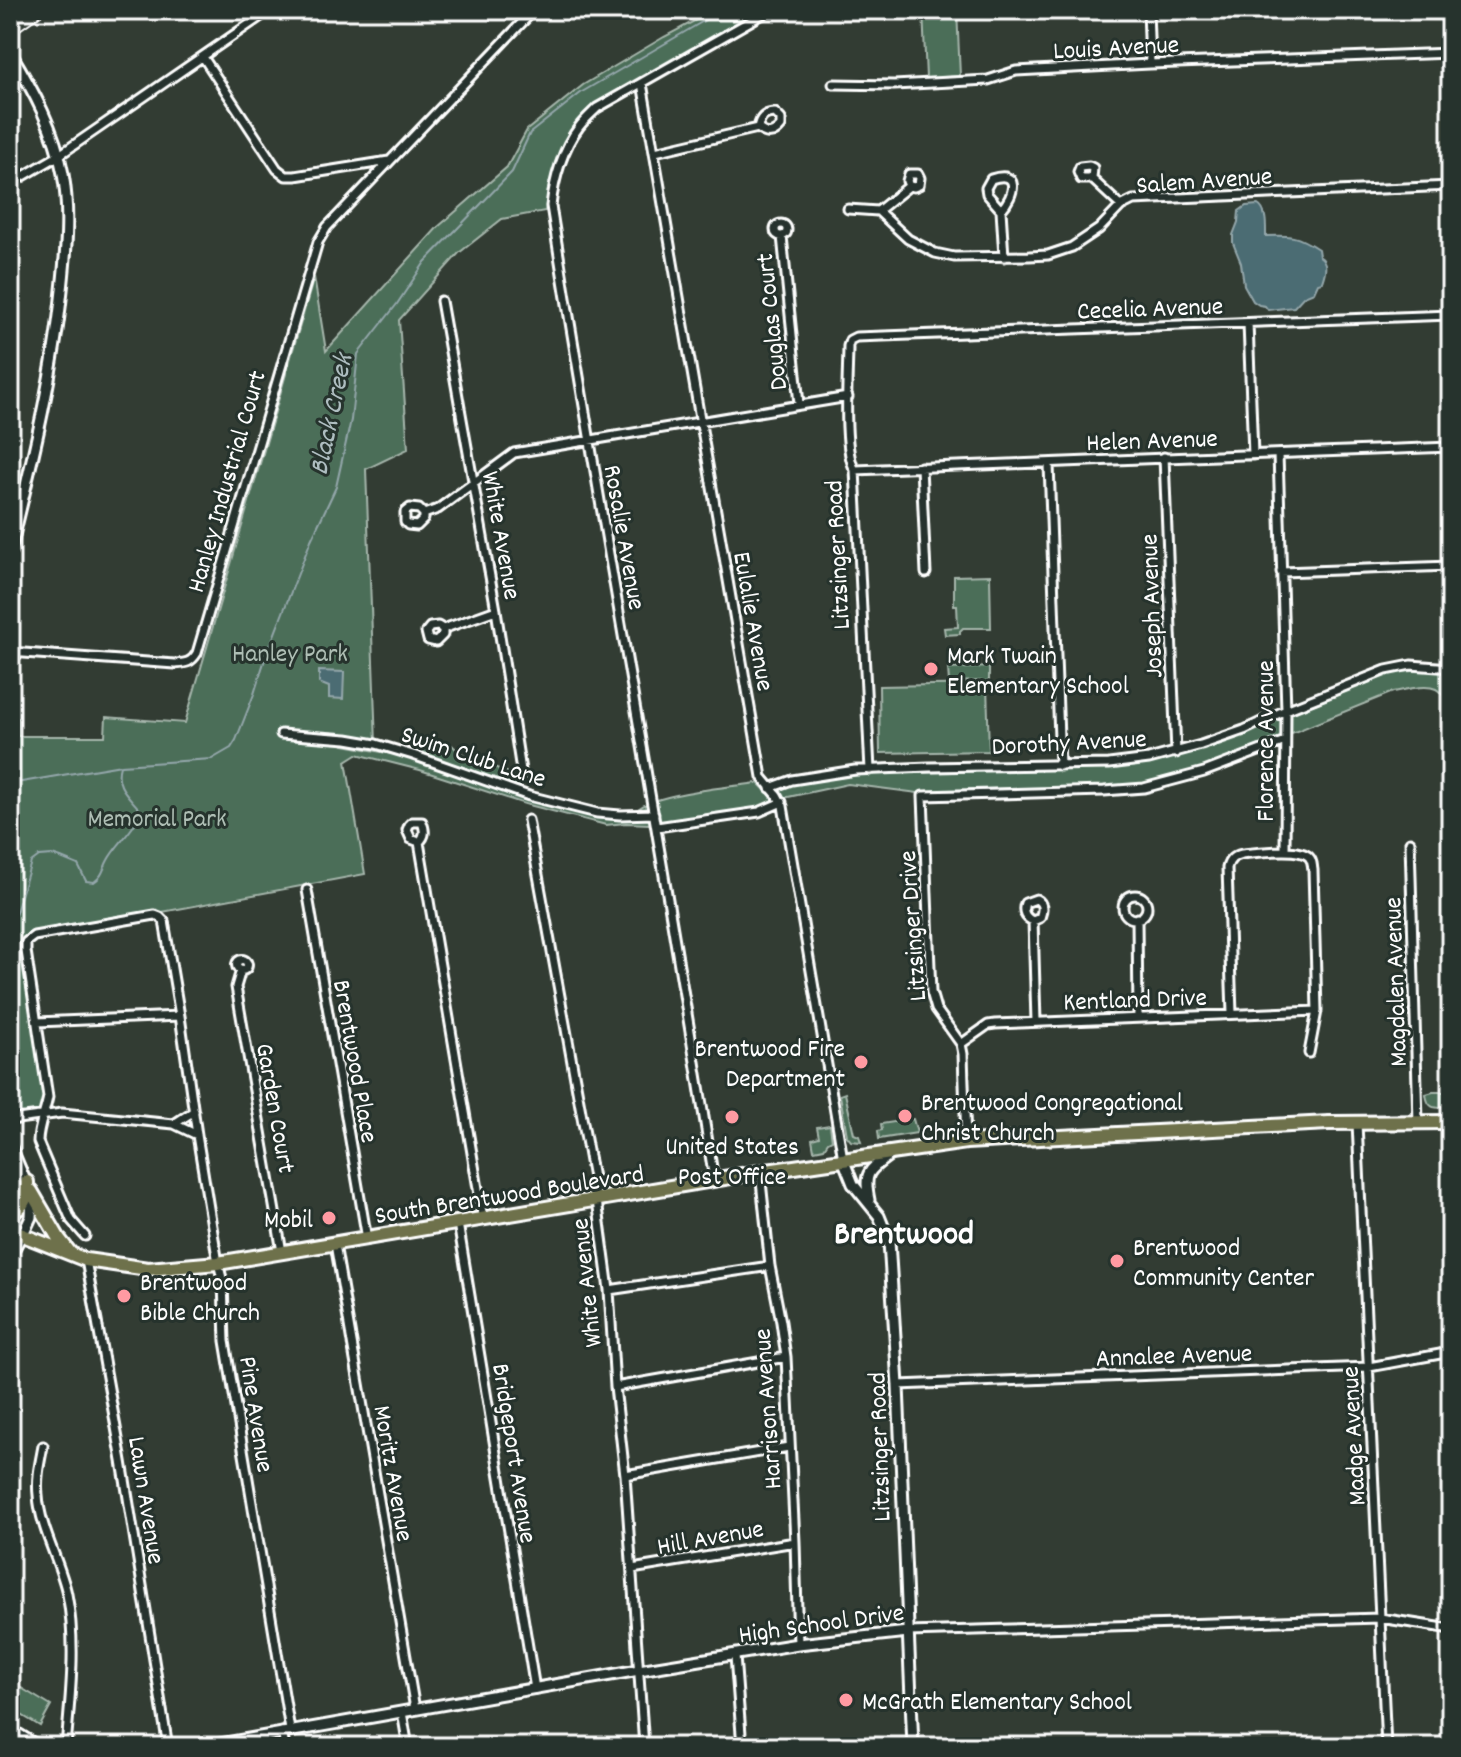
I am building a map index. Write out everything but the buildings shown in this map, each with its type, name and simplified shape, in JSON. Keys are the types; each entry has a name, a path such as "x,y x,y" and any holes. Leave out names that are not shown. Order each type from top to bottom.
{"main road":[{"name":"South Brentwood Boulevard","path":"16,1233 86,1260 148,1269 218,1263 760,1172 966,1142 1357,1123 1451,1122"},
{"path":"10,1213 21,1207 29,1186"},
{"path":"29,1186 59,1239 72,1255"}],"street":[{"path":"10,184 58,156 270,10"},
{"name":"Hanley Industrial Court","path":"10,652 175,664 194,660 318,242 327,227 534,10"},
{"name":"Rosalie Avenue","path":"714,1180 551,206 567,147 578,127 597,108 770,10"},
{"path":"1148,10 1150,64"},
{"path":"10,52 40,107 58,156 66,195 67,234 57,339 10,552"},
{"name":"Louis Avenue","path":"833,84 894,85 988,80 1016,71 1150,64 1451,53"},
{"path":"203,57 277,169 286,176 391,161"},
{"name":"Eulalie Avenue","path":"642,83 762,777 782,802"},
{"path":"655,152 758,128"},
{"path":"1001,210 1014,189 1009,178 1000,176 991,179 986,188 987,194 1001,210 1004,257"},
{"path":"1092,179 1121,206"},
{"path":"848,209 878,211 909,186"},
{"name":"Salem Avenue","path":"878,211 899,233 926,250 954,257 1004,257 1048,255 1072,247 1099,229 1121,206 1133,200 1451,186"},
{"name":"Douglas Court","path":"782,236 799,404"},
{"name":"White Avenue","path":"441,301 522,777"},
{"name":"Cecelia Avenue","path":"850,340 856,337 1451,315"},
{"path":"1248,323 1253,455"},
{"name":"Litzsinger Road","path":"850,340 847,415 850,459 855,470 870,770"},
{"path":"424,514 438,509 514,453 848,397"},
{"name":"Helen Avenue","path":"855,470 1451,447"},
{"name":"Florence Avenue","path":"1278,454 1286,710 1285,851 1307,854 1313,865 1317,1011 1309,1053"},
{"name":"Joseph Avenue","path":"1164,457 1176,753"},
{"path":"1049,464 1060,766"},
{"path":"921,467 926,573"},
{"path":"1281,572 1451,566"},
{"path":"443,629 496,610"},
{"name":"Dorothy Avenue","path":"770,788 792,780 870,770 1131,762 1176,753 1244,730 1286,710 1399,667 1423,665 1451,668"},
{"name":"Swim Club Lane","path":"281,734 376,744 529,796 597,813 654,814"},
{"name":"Litzsinger Drive","path":"961,1044 939,1016 931,992 923,796 1144,788 1204,772 1285,741"},
{"path":"657,827 759,812 782,802 843,1159"},
{"name":"White Avenue","path":"528,820 597,1200 609,1290 644,1747"},
{"path":"419,842 483,1218"},
{"name":"Magdalen Avenue","path":"1410,842 1418,1122"},
{"path":"1232,1014 1228,862 1242,854 1285,851"},
{"name":"Brentwood Place","path":"307,890 367,1239"},
{"name":"Pine Avenue","path":"37,1022 25,946 28,939 150,915 164,921 224,1290 225,1341 286,1731 285,1747"},
{"path":"1137,918 1138,1017"},
{"path":"1033,921 1036,1022"},
{"name":"Garden Court","path":"241,970 236,987 282,1252"},
{"name":"Kentland Drive","path":"961,1044 988,1025 1317,1011"},
{"path":"85,1236 71,1220 39,1148 39,1131 48,1097 37,1022 180,1016"},
{"path":"961,1044 966,1142"},
{"path":"174,1124 194,1111"},
{"path":"10,1120 62,1113 174,1124 197,1135"},
{"name":"Madge Avenue","path":"1357,1123 1386,1747"},
{"path":"10,1145 29,1186 33,1206 31,1217 16,1233 10,1258"},
{"path":"870,1203 866,1178 871,1170 896,1152"},
{"name":"Litzsinger Road","path":"843,1159 853,1184 879,1216 889,1241 913,1747"},
{"name":"Harrison Avenue","path":"760,1172 770,1266 786,1357 798,1644"},
{"name":"Bridgeport Avenue","path":"458,1223 535,1689"},
{"name":"Moritz Avenue","path":"335,1244 415,1709"},
{"name":"Lawn Avenue","path":"86,1260 168,1747"},
{"path":"609,1290 770,1266"},
{"name":"Annalee Avenue","path":"898,1385 1369,1367 1451,1352"},
{"path":"615,1387 786,1357"},
{"path":"43,1446 37,1481 40,1510 67,1594 72,1637 66,1747"},
{"path":"625,1475 789,1447"},
{"name":"Hill Avenue","path":"632,1569 795,1542"},
{"name":"High School Drive","path":"203,1747 798,1644 908,1632 1380,1618 1451,1629"},
{"path":"735,1656 742,1747"},
{"path":"402,1712 408,1747"},
{"path":"10,1729 39,1747"}],"green space":[{"path":"715,10 761,10 596,104 571,132 560,153 549,185 545,211 502,219 459,253 399,320 408,449 366,469 376,744 343,740 344,745 392,754 452,745 460,753 516,776 523,793 594,810 622,812 636,811 644,805 674,795 758,783 767,792 800,782 870,774 1114,768 1161,761 1218,743 1391,673 1434,670 1451,675 1451,704 1438,690 1431,688 1393,692 1208,767 1152,783 1121,787 918,793 848,784 770,801 760,809 650,824 606,825 357,754 346,761 365,874 28,939 48,1097 45,1114 10,1120 10,718 18,718 18,736 105,736 106,717 185,723 314,277 326,351 438,227 507,167 527,130 583,85"},
{"path":"923,10 957,10 960,76 926,78"},
{"path":"990,575 991,628 963,628 960,634 945,635 944,628 958,627 954,576"},
{"path":"989,667 989,681 949,682 948,669"},
{"path":"987,684 989,751 880,753 879,686"},
{"path":"1448,1092 1449,1108 1430,1105 1426,1094"},
{"path":"845,1093 854,1134 859,1136 861,1142 851,1141 847,1136 840,1095"},
{"path":"913,1119 917,1133 879,1139 881,1124"},
{"path":"830,1125 832,1140 824,1148 814,1150 812,1139 819,1137 817,1127"},
{"path":"13,1683 51,1706 40,1726 10,1708"}],"water":[{"path":"1258,205 1264,214 1266,236 1299,238 1318,249 1324,261 1322,282 1294,307 1268,310 1253,301 1244,285 1233,235 1239,211 1246,206"},
{"path":"319,671 344,672 343,699 329,698 329,687 319,683"}],"waterway":[{"name":"Black Creek","path":"10,784 121,765 212,759 231,748 311,540 336,487 351,420 358,354 425,262 512,172 530,133 582,92 725,10"},
{"path":"10,968 15,916 31,862 39,856 52,855 78,865 86,881 94,882 136,822 140,810 121,785 120,766"},
{"path":"10,1087 11,1094"}],"tram line":[{"path":"10,37 48,10"}],"place":[{"name":"Mark Twain Elementary School","path":"931,669"},
{"name":"Brentwood Fire Department","path":"861,1062"},
{"name":"Brentwood Congregational Christ Church","path":"905,1116"},
{"name":"United States Post Office","path":"732,1117"},
{"name":"Mobil","path":"329,1218"},
{"name":"Brentwood Community Center","path":"1117,1261"},
{"name":"Brentwood Bible Church","path":"124,1296"},
{"name":"McGrath Elementary School","path":"846,1700"}],"district":[{"name":"Brentwood","path":"904,1231"}],"park label":[{"name":"Hanley Park","path":"290,652"},
{"name":"Memorial Park","path":"157,817"}]}
